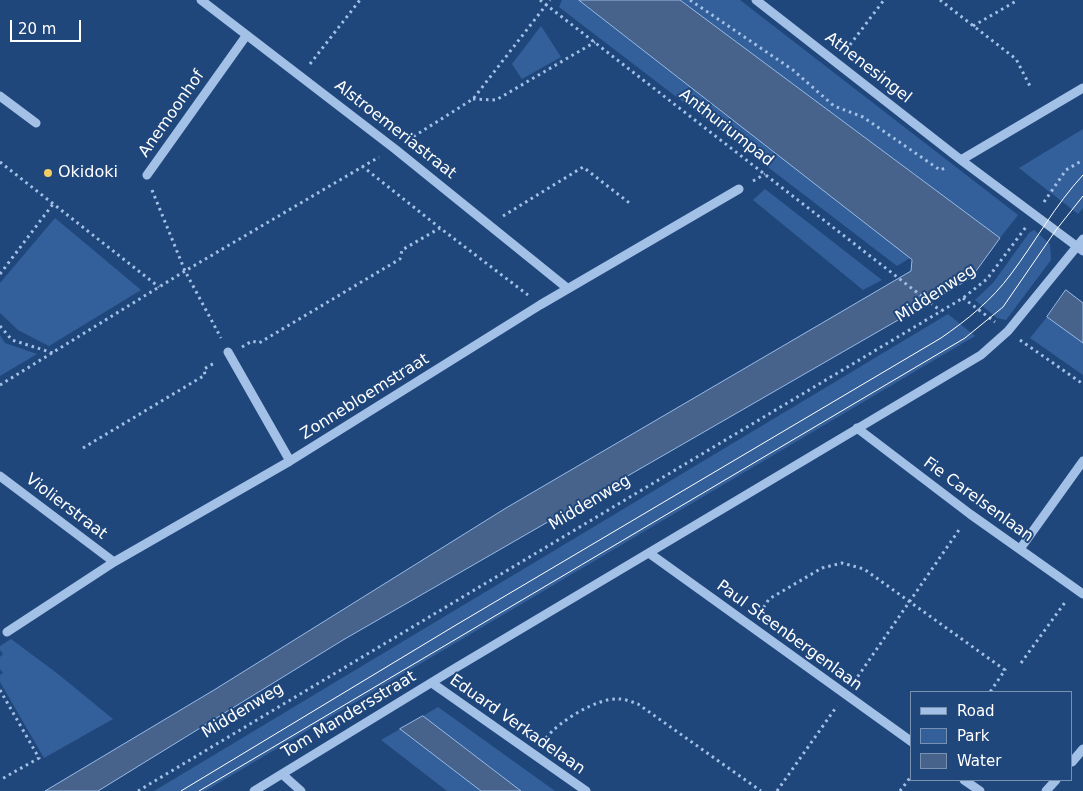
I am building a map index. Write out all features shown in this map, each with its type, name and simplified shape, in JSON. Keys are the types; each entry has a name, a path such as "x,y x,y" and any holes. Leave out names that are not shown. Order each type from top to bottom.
{"street":[{"name":"Alstroemeriastraat","path":"201,0 395,148 567,288"},
{"name":"Athenesingel","path":"756,0 961,160"},
{"name":"Anemoonhof","path":"147,175 246,36"},
{"path":"1080,249 961,160 1083,88"},
{"path":"0,96 36,123"},
{"name":"Zonnebloemstraat","path":"7,632 114,562 290,461 567,288 740,189"},
{"path":"432,683 980,355 994,345 1008,331 1080,249 1083,239"},
{"path":"228,352 290,461"},
{"name":"Fie Carelsenlaan","path":"857,428 970,514 1083,594"},
{"path":"1020,549 1083,461"},
{"name":"Violierstraat","path":"0,476 114,562"},
{"name":"Paul Steenbergenlaan","path":"648,553 910,741"},
{"name":"Tom Mandersstraat","path":"254,791 432,683"},
{"name":"Eduard Verkadelaan","path":"432,683 586,791"},
{"path":"1073,761 1083,749"},
{"name":"Tom Mandersstraat","path":"282,774 301,791"},
{"path":"965,781 980,791"},
{"path":"1046,791 1055,781"}],"path":[{"path":"301,77 360,0"},
{"name":"Anthuriumpad","path":"540,0 941,311"},
{"path":"0,385 185,271 395,148 473,99 550,0"},
{"path":"690,0 793,70 834,106 863,116 940,170 961,160"},
{"path":"837,63 884,0"},
{"path":"940,0 1016,59 1032,88"},
{"path":"973,26 1018,0"},
{"path":"473,99 496,100 595,42"},
{"name":"Middenweg","path":"138,791 963,298 987,279 1066,170 1083,160"},
{"path":"0,162 159,287"},
{"path":"362,166 540,305"},
{"path":"490,224 584,167 632,205"},
{"name":"Anemoonhof","path":"147,175 185,271 228,352"},
{"path":"0,274 53,204"},
{"path":"83,448 205,375 204,369 224,357 228,352 234,351 252,341 259,343 400,259 402,250 440,228"},
{"path":"0,326 12,340 53,354"},
{"path":"777,791 970,514"},
{"path":"760,613 769,599 822,568 842,563 864,569 1005,670 991,691"},
{"path":"1021,663 1075,588"},
{"path":"0,690 39,758 0,780"},
{"path":"546,738 553,729 593,705 618,698 638,704 761,791"},
{"path":"900,791 910,778"}],"green space":[{"path":"562,0 579,0 910,258 897,266 559,7"},
{"path":"680,0 740,0 1018,215 1000,238"},
{"path":"541,26 561,57 522,79 512,64"},
{"path":"1083,129 1083,208 1078,214 1019,168"},
{"path":"765,189 882,280 863,290 753,200"},
{"path":"55,218 141,290 49,346 18,330 0,313 0,283"},
{"path":"1034,230 1050,244 1051,260 1006,320 997,318 975,300 993,283 1029,233"},
{"path":"948,314 975,336 205,791 154,791"},
{"path":"1047,317 1083,343 1083,375 1030,338"},
{"path":"0,335 5,343 37,354 0,376"},
{"path":"11,639 113,719 44,758 0,682 0,675 3,673 0,669 0,657 3,654 0,646"},
{"path":"438,707 555,791 521,791 423,716"},
{"path":"400,729 481,791 447,791 381,740"}],"water":[{"path":"579,0 680,0 1000,238 971,278 343,640 98,791 45,791 214,690 506,508 911,271 912,260"},
{"path":"1066,290 1083,303 1083,343 1047,317"},
{"path":"423,716 521,791 481,791 400,729"}],"tram line":[{"path":"181,791 456,625 941,338 979,309 1004,283 1063,198 1083,175"},
{"path":"199,791 965,338 1003,307 1056,230 1083,196"}],"place":[{"name":"Okidoki","path":"48,173"}]}
